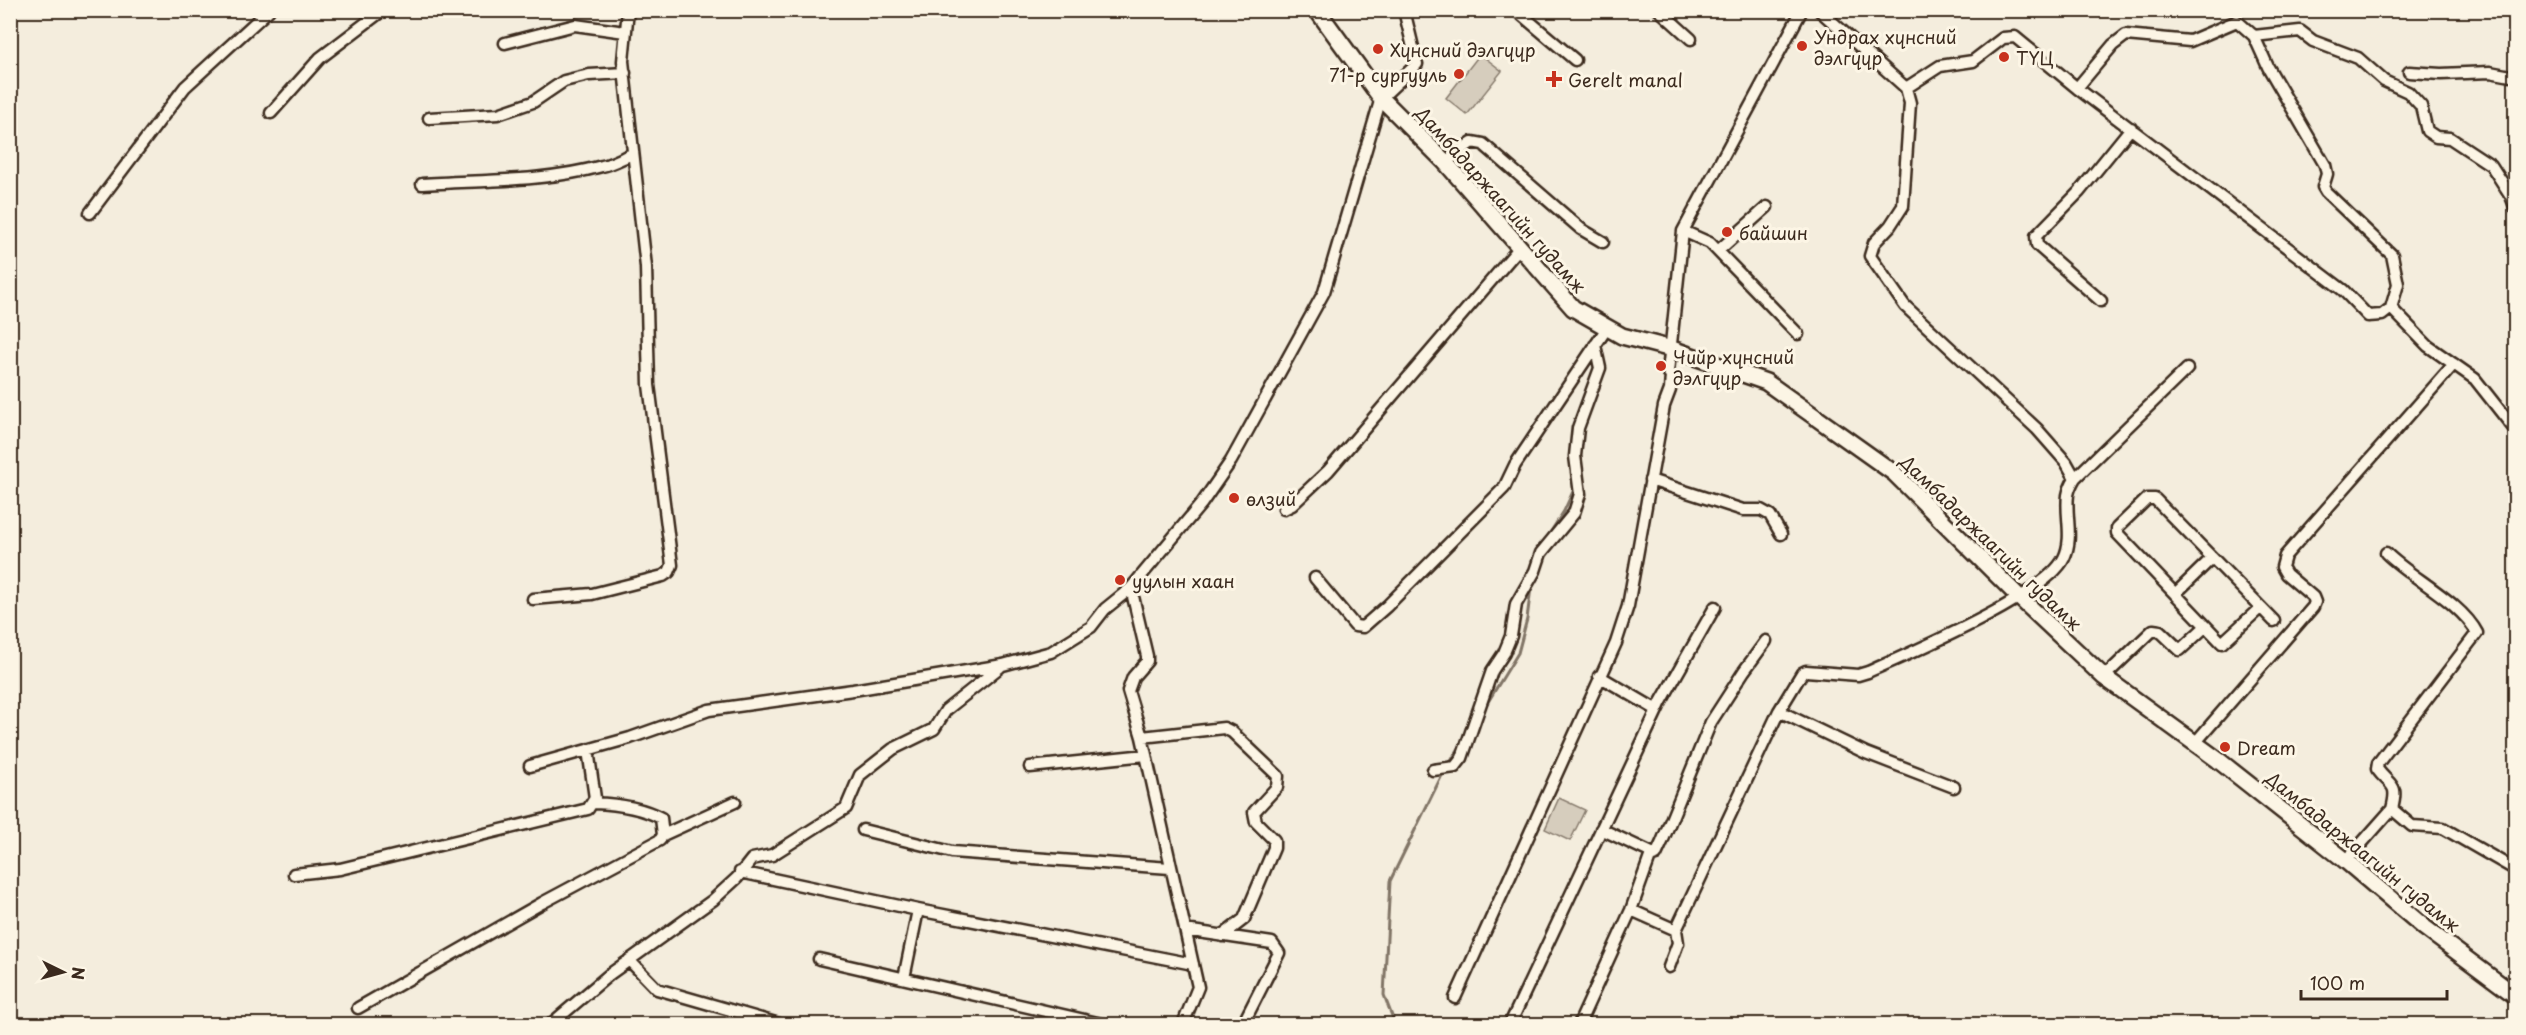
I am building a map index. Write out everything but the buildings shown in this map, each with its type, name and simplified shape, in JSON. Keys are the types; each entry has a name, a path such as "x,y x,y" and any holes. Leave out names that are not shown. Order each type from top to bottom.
{"main road":[{"name":"Дамбадаржаагийн гудамж","path":"1317,10 1381,98 1445,162 1573,308 1622,336 1672,349 1766,382 1894,473 2019,598 2104,677 2195,743 2346,861 2425,928 2516,996"}],"street":[{"path":"90,213 185,87 269,10"},
{"path":"271,113 320,58 383,10"},
{"path":"533,599 592,594 663,576 669,572 672,565 649,385 646,267 625,73 628,10"},
{"path":"530,766 630,738 709,710 853,690 1003,665 1051,652 1091,627 1105,609 1131,588 1202,503 1231,461 1324,292 1381,98 1417,64 1404,10"},
{"path":"1516,10 1575,60"},
{"path":"1659,10 1690,39"},
{"path":"1455,998 1572,744 1599,676 1613,651 1628,606 1664,406 1670,390 1671,375 1668,372 1683,231 1802,10"},
{"path":"1819,10 1905,88 1910,103 1903,206 1890,226 1874,243 1870,256 1905,306 2037,429 2066,462 2075,478"},
{"path":"2077,88 2113,45 2126,34 2190,41 2237,21 2245,10"},
{"path":"1905,88 1940,66 1973,61 2003,38 2008,36 2015,38 2077,88 2343,290 2368,316 2382,315 2391,308 2397,284 2391,255 2326,192 2323,187 2327,174 2325,165 2268,67 2254,36 2237,21"},
{"path":"505,43 575,25 626,32"},
{"path":"2254,36 2300,31 2313,41 2358,58 2384,81 2408,92 2421,106 2427,130 2436,137 2450,138 2491,165 2511,196 2516,209"},
{"path":"2409,72 2441,74 2490,72 2516,77"},
{"path":"429,118 498,114 533,102 564,81 589,75 625,73"},
{"path":"2101,302 2037,245 2036,236 2079,192 2131,128"},
{"path":"1445,162 1472,142 1483,144 1581,229 1603,242"},
{"path":"423,184 576,172 604,166 632,154"},
{"path":"1718,251 1767,207"},
{"path":"1683,231 1710,243 1798,334"},
{"path":"1284,509 1292,505 1328,471 1520,248"},
{"path":"2391,308 2428,346 2475,378 2516,431"},
{"path":"1315,578 1355,626 1363,627 1388,606 1504,488 1515,465 1607,328"},
{"path":"1437,770 1455,767 1467,749 1492,671 1504,653 1511,636 1516,604 1535,571 1542,553 1574,513 1580,494 1575,456 1578,428 1600,368 1595,345"},
{"path":"2195,743 2313,607 2315,602 2313,597 2286,574 2282,567 2285,556 2454,364"},
{"path":"1669,967 1678,943 1676,930 1779,711 1803,673 1806,671 1858,675 1868,672 2019,598 2060,565 2065,555 2069,540 2068,494 2075,478 2187,369"},
{"path":"1650,480 1743,510 1761,510 1770,515 1781,534"},
{"path":"2260,608 2225,643 2116,531 2147,499 2155,499 2274,621"},
{"path":"2346,861 2392,809 2395,796 2394,786 2377,769 2378,763 2477,633 2473,626 2449,603 2386,553"},
{"path":"2175,594 2212,558"},
{"path":"1131,588 1147,661 1133,677 1128,691 1142,737 1198,987 1183,1024"},
{"path":"1510,1024 1657,710 1715,607"},
{"path":"2104,677 2153,630 2160,631 2180,650 2206,626"},
{"path":"1579,1024 1631,910 1650,857 1656,855 1711,722 1766,641"},
{"path":"551,1024 610,974 713,900 737,878 752,859 772,855 846,808 860,775 893,749 934,729 946,710 1003,665"},
{"path":"1599,676 1657,710"},
{"path":"1779,711 1866,753 1954,787"},
{"path":"1142,737 1224,728 1232,732 1278,776 1277,787 1254,812 1256,822 1274,840 1274,848 1244,919 1222,936"},
{"path":"294,874 340,869 588,809 594,803 595,798 588,750"},
{"path":"1030,767 1146,755"},
{"path":"358,1008 542,903 660,840 663,835 735,802"},
{"path":"594,803 615,804 649,811 661,818 663,835"},
{"path":"2392,809 2412,826 2443,828 2516,870"},
{"path":"1601,829 1656,855"},
{"path":"863,830 952,852 1170,868"},
{"path":"740,872 918,910 1193,964"},
{"path":"904,978 918,910"},
{"path":"1631,910 1676,930"},
{"path":"1185,930 1272,943 1279,953 1243,1024"},
{"path":"819,958 1102,1024"},
{"path":"629,960 657,989 779,1024"}],"shaded area":[{"path":"1480,54 1502,71 1467,115 1446,98"},
{"path":"1559,798 1585,810 1570,841 1545,829"}],"waterway":[{"path":"1546,539 1564,511 1575,487"},
{"path":"1483,710 1518,653 1527,619 1531,587"},
{"path":"1448,766 1462,743"},
{"path":"1395,1024 1384,995 1390,881 1444,771"}],"place":[{"name":"Ундрах хүнсний дэлгүүр","path":"1802,46"},
{"name":"Хүнсний дэлгүүр","path":"1378,49"},
{"name":"ТҮЦ","path":"2004,57"},
{"name":"71-р сургууль","path":"1459,74"},
{"name":"Gerelt manal","path":"1554,79"},
{"name":"байшин","path":"1727,232"},
{"name":"Чийр хүнсний дэлгүүр","path":"1661,366"},
{"name":"өлзий","path":"1234,498"},
{"name":"уулын хаан","path":"1120,580"},
{"name":"Dream","path":"2225,747"}]}
